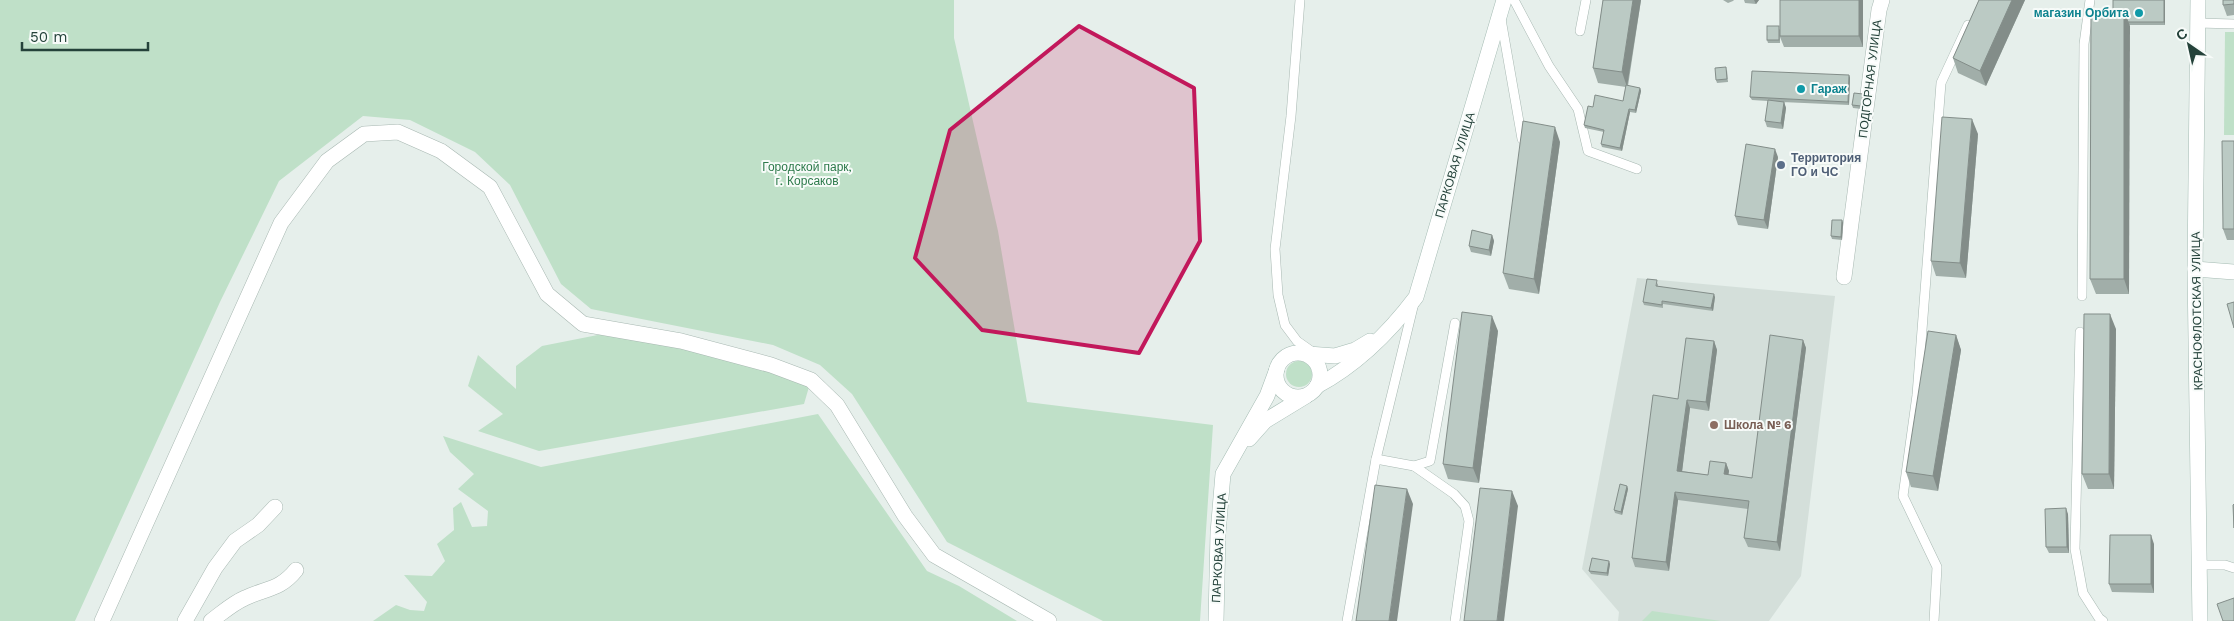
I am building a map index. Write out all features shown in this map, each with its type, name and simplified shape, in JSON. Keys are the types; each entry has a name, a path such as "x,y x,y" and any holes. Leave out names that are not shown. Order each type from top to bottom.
{"street":[{"name":"ПАРКОВАЯ УЛИЦА","path":"1223,474 1259,426 1355,363 1416,297 1504,0"},
{"name":"ПОДГОРНАЯ УЛИЦА","path":"1844,277 1879,10 1882,0"},
{"name":"КРАСНОФЛОТСКАЯ УЛИЦА","path":"2198,0 2195,269 2200,621"},
{"path":"102,621 281,223 327,161 364,134 398,132 441,151 490,187 546,294 583,324 681,341 771,365 811,380 837,405 905,516 934,555 1049,621"},
{"path":"2195,269 2234,272"},
{"name":"ПАРКОВАЯ УЛИЦА","path":"1311,354 1335,356 1354,350 1393,323"},
{"path":"1291,354 1311,354 1320,374 1313,391 1298,397 1288,395 1278,384 1277,369 1283,359 1291,354"},
{"name":"ПАРКОВАЯ УЛИЦА","path":"1216,621 1218,533 1223,474 1267,396 1277,369"},
{"path":"185,621 215,568 235,541 258,525 275,507"},
{"path":"212,621 242,599 271,590 288,581 296,570"}],"lane":[{"path":"1300,0 1291,116 1274,249 1278,295 1285,325 1311,354"},
{"path":"1514,0 1548,66 1578,109 1588,151 1637,169"},
{"path":"1580,31 1586,0"},
{"path":"2082,296 2084,44 2090,0"},
{"path":"1500,16 1523,133 1520,152"},
{"path":"1934,621 1937,567 1903,496 1916,395 1941,84 1972,18"},
{"path":"2198,23 2234,24"},
{"path":"1347,621 1376,459 1416,297"},
{"path":"1376,459 1414,466 1430,462 1455,323"},
{"path":"2080,332 2075,549 2083,592 2099,618 2103,621"},
{"path":"1414,466 1454,494 1465,506 1469,521 1454,621"},
{"path":"2200,565 2225,565 2234,568"}],"highlighted area":[{"path":"1079,26 1194,88 1200,241 1139,353 982,330 915,258 950,130"}],"shaded area":[{"name":"Школа № 6","path":"1637,278 1835,296 1801,576 1769,621 1618,621 1619,612 1582,569"}],"green space":[{"name":"Городской парк, г. Корсаков","path":"0,0 954,0 954,38 998,231 1027,402 1213,425 1200,621 1103,621 947,542 852,394 820,365 773,345 591,309 561,284 510,185 475,152 410,120 363,116 279,181 220,302 75,621 0,621"},
{"path":"2225,32 2234,32 2234,135 2224,135"},
{"path":"623,330 811,380 804,404 539,451 478,431 503,414 468,386 478,355 516,389 516,366 542,346"},
{"path":"1299,361 1308,365 1312,374 1308,383 1299,387 1290,383 1286,374 1290,365"},
{"path":"818,414 927,571 959,586 1017,621 373,621 396,605 410,610 424,611 427,602 404,575 432,576 445,561 437,544 454,530 453,508 461,502 472,527 487,526 488,511 458,489 474,474 450,452 443,436 541,467"},
{"path":"1652,611 1721,621 1642,621"}],"building":[{"path":"1603,0 1633,0 1622,72 1593,68"},
{"path":"1780,0 1859,0 1859,36 1780,36"},
{"path":"1979,0 2012,0 1980,71 1953,58"},
{"name":"магазин Орбита","path":"2113,0 2164,0 2164,22 2128,22 2124,11 2113,11"},
{"path":"2223,0 2234,0 2234,4 2223,5"},
{"path":"2091,11 2124,11 2124,279 2090,279"},
{"path":"1767,26 1779,26 1779,40 1767,40"},
{"path":"1726,67 1727,79 1716,80 1715,68"},
{"name":"Гараж","path":"1752,71 1849,75 1848,102 1750,97"},
{"path":"1626,85 1640,88 1635,110 1629,109 1620,148 1601,144 1604,130 1584,125 1588,106 1593,107 1595,95 1623,101"},
{"path":"1854,93 1863,94 1861,106 1852,105"},
{"path":"1768,100 1784,102 1781,123 1765,121"},
{"path":"1942,117 1972,119 1960,263 1931,261"},
{"path":"1523,121 1555,127 1534,279 1503,273"},
{"path":"2222,141 2234,141 2234,229 2223,229"},
{"path":"1746,144 1775,149 1764,220 1735,216"},
{"path":"1832,220 1842,220 1841,237 1831,236"},
{"path":"1472,230 1492,235 1489,250 1469,246"},
{"path":"1647,279 1657,280 1656,286 1714,294 1711,308 1662,301 1662,305 1643,302"},
{"path":"2234,302 2234,328 2227,304"},
{"path":"1462,312 1492,316 1473,468 1443,464"},
{"path":"2084,314 2110,314 2109,474 2082,474"},
{"path":"1928,331 1956,335 1933,476 1906,472"},
{"path":"1770,335 1803,340 1777,542 1744,538 1749,501 1675,492 1666,562 1632,558 1653,395 1678,399 1686,338 1714,341 1706,402 1687,400 1677,471 1708,475 1710,461 1726,463 1724,474 1752,478"},
{"path":"1620,484 1627,486 1621,512 1614,510"},
{"path":"1375,485 1407,489 1389,621 1356,621"},
{"path":"1480,488 1512,491 1497,621 1464,621"},
{"path":"2066,508 2067,547 2046,547 2045,509"},
{"path":"2110,535 2151,535 2151,584 2109,584"},
{"path":"1592,558 1609,561 1607,573 1589,571"},
{"path":"2234,598 2234,621 2223,621 2217,604"}],"place":[{"name":"магазин Орбита","path":"2139,13"},
{"name":"Гараж","path":"1801,89"},
{"name":"Территория ГО и ЧС","path":"1781,165"},
{"name":"Школа № 6","path":"1714,425"}]}
